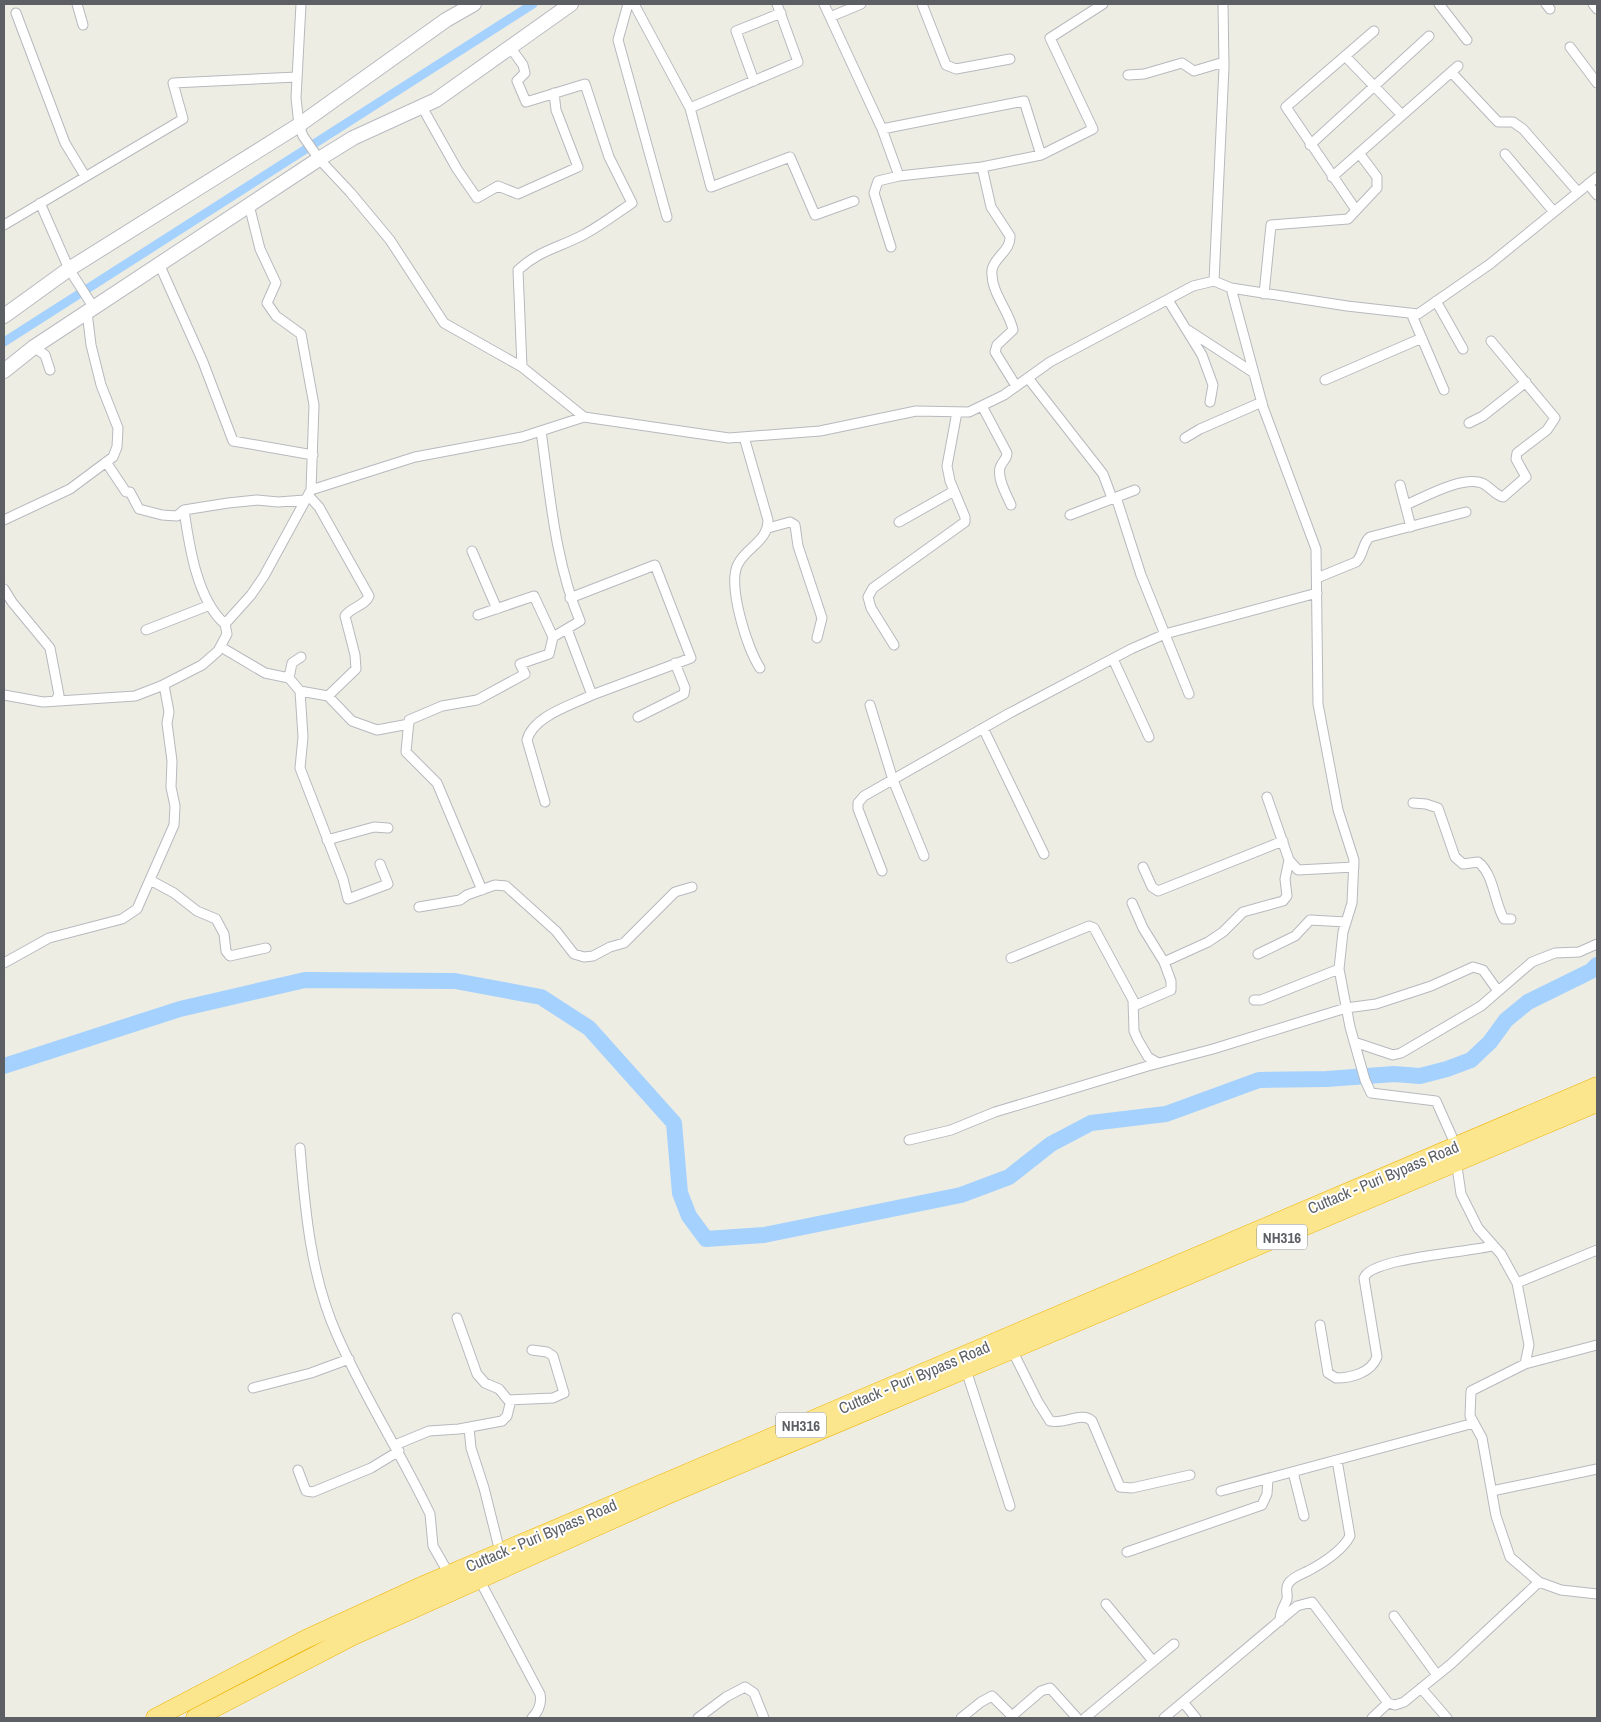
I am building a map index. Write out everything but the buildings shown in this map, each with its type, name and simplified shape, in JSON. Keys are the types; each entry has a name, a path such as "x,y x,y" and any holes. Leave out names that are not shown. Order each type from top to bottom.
{"highway":[{"name":"Cuttack - Puri Bypass Road","path":"195,1718 274,1675 353,1636 683,1488 966,1370 1455,1155 1597,1086"},
{"name":"Cuttack - Puri Bypass Road","path":"155,1718 306,1639 500,1552 900,1384 1455,1155 1597,1103"}],"street":[{"path":"77,4 83,26"},
{"path":"301,4 297,77 301,130 317,156 390,240 444,323 478,340 522,367 584,417"},
{"path":"4,316 69,269 301,130 446,20 474,4"},
{"path":"4,371 34,346 160,266 317,156 436,100 571,4"},
{"path":"628,4 618,40 667,218"},
{"path":"634,4 690,108 712,187 790,157 815,215 854,201"},
{"path":"690,108 798,62 777,4"},
{"path":"824,4 882,129 899,176"},
{"path":"830,18 861,4"},
{"path":"922,4 946,65 956,69 1010,59"},
{"path":"891,247 874,193 875,185 878,181 899,176 982,167 1041,155 1093,129 1050,38 1103,4"},
{"path":"1214,281 1224,62 1223,4"},
{"path":"1440,4 1467,40"},
{"path":"1593,4 1597,9"},
{"path":"16,13 65,143 85,176"},
{"path":"754,81 736,31 780,13"},
{"path":"1356,210 1286,108 1374,31"},
{"path":"1310,145 1430,36"},
{"path":"510,47 523,65 525,73 517,81 526,102 585,84 609,157 632,204 582,236 552,247 531,259 518,270 522,367"},
{"path":"1570,47 1597,83"},
{"path":"1345,56 1402,115"},
{"path":"1128,75 1144,74 1182,63 1194,71 1224,62"},
{"path":"1332,177 1455,69 1498,122 1513,122 1523,129 1578,192"},
{"path":"4,225 183,119 173,84 297,77"},
{"path":"422,107 457,169 477,198 498,186 518,194 578,167 556,110 554,93"},
{"path":"882,129 1024,101 1041,155"},
{"path":"1264,294 1271,225 1348,218 1377,188 1377,177 1359,153"},
{"path":"1505,154 1554,212"},
{"path":"982,167 991,207 1010,236 1008,247 994,265 992,272 996,292 1013,330 997,345 995,352 1016,386"},
{"path":"106,462 126,492 130,492 139,509 162,515 177,516 184,510 257,500 278,502 308,495 415,457 522,437 584,417 719,436 744,437 820,431 916,411 969,412 1016,386 1050,362 1193,286 1214,281 1231,288 1264,294 1418,314 1490,264 1597,177"},
{"path":"1588,184 1597,195"},
{"path":"4,520 58,496 106,462 113,456 117,447 118,428 101,385 91,345 90,310 84,293 69,269 40,203"},
{"path":"226,624 251,595 264,576 308,495 313,455 314,405 301,334 276,316 267,303 276,284 260,249 249,204"},
{"path":"160,266 203,362 233,441 313,455"},
{"path":"1231,288 1262,402 1316,549 1318,704 1338,810 1354,860 1352,903 1346,922 1339,969 1356,1051 1364,1080 1371,1093 1436,1100 1452,1139 1460,1194 1478,1228 1501,1254 1517,1284 1529,1345 1526,1364"},
{"path":"1168,300 1202,355 1213,385 1210,402"},
{"path":"1436,301 1463,349"},
{"path":"1411,313 1444,390"},
{"path":"1186,329 1254,373"},
{"path":"1325,380 1422,338"},
{"path":"1406,505 1449,486 1467,483 1484,484 1497,495 1503,497 1524,479 1525,472 1516,459 1517,453 1547,430 1555,418 1491,341"},
{"path":"34,346 45,355 50,370"},
{"path":"1028,378 1103,474 1114,498 1141,575 1190,694"},
{"path":"1469,423 1483,416 1526,382"},
{"path":"1185,438 1200,429 1262,402"},
{"path":"982,406 1006,453 1006,458 1000,466 1000,475 1011,504"},
{"path":"894,645 871,608 868,596 873,588 893,573 961,527 965,517 954,491 947,466 949,443 957,412"},
{"path":"541,431 554,522 570,598 580,621 553,637"},
{"path":"744,437 765,509 768,528 766,534 738,563 736,574 740,619 751,654 760,668"},
{"path":"1400,485 1411,527"},
{"path":"1070,515 1134,490"},
{"path":"898,522 954,491"},
{"path":"308,495 319,507 369,596 366,602 350,610 345,616 355,655 356,669 328,696"},
{"path":"4,695 43,702 135,696 164,685 202,665 220,647 227,634 226,624 216,616 210,605 189,546 184,510"},
{"path":"1317,578 1356,562 1360,558 1365,543 1370,537 1466,512"},
{"path":"768,528 790,522 795,525 798,546 822,618 818,638"},
{"path":"472,551 497,608"},
{"path":"545,802 527,740 528,736 544,720 592,694 691,658 655,565 570,598"},
{"path":"4,589 12,602 50,648 59,695 55,701"},
{"path":"882,870 858,809 858,803 864,796 983,728 1113,659 1166,634 1317,593"},
{"path":"478,615 534,596 553,637 549,654 520,664 525,674 518,679 477,700 434,709 409,720 406,752 437,783 482,890"},
{"path":"146,630 210,605"},
{"path":"567,629 592,694"},
{"path":"220,647 265,673 289,678 300,691 303,737 300,768 343,879 348,899 388,884 380,864"},
{"path":"289,678 292,663 301,657"},
{"path":"1113,659 1149,737"},
{"path":"638,717 684,694 685,688 675,663"},
{"path":"4,963 48,938 108,923 131,914 137,908 169,839 175,816 167,723 169,712 164,685"},
{"path":"300,691 328,696 352,721 377,730 409,724"},
{"path":"870,705 893,780 924,856"},
{"path":"983,728 1044,854"},
{"path":"1267,797 1290,860 1298,870 1354,867"},
{"path":"1414,803 1438,808 1455,857 1463,864 1478,862 1485,868 1500,912 1504,919 1511,919"},
{"path":"327,840 374,827 388,828"},
{"path":"1143,867 1152,887 1158,891 1283,841"},
{"path":"1164,962 1208,942 1222,932 1243,912 1282,901 1287,896 1285,879 1290,860"},
{"path":"150,880 174,894 197,911 216,919 224,934 226,951 230,956 266,948"},
{"path":"419,907 430,907 460,900 467,895 495,884 506,886 556,931 574,954 584,957 593,956 610,946 624,943 675,892 692,887"},
{"path":"1132,903 1143,928 1164,962 1171,981 1171,990 1134,1006"},
{"path":"1258,954 1295,936 1310,920 1346,922"},
{"path":"1011,958 1089,926 1094,928 1134,1006 1134,1030 1138,1040 1148,1057 1158,1064"},
{"path":"1354,1042 1393,1054 1401,1053 1481,1006 1532,962 1543,956 1579,952 1597,944"},
{"path":"909,1140 951,1130 995,1112 1346,1008 1376,1004 1474,968 1483,970 1498,992"},
{"path":"1254,1000 1261,1000 1339,969"},
{"path":"300,1148 304,1200 314,1259 336,1334 430,1514 433,1546 449,1574"},
{"path":"1320,1325 1328,1373 1336,1378 1359,1374 1372,1366 1377,1357 1364,1278 1367,1272 1372,1268 1399,1260 1492,1246"},
{"path":"1517,1284 1595,1252 1597,1262"},
{"path":"457,1318 477,1374 485,1383 496,1387 504,1397 511,1400 554,1398 564,1393 554,1356 547,1352 532,1350"},
{"path":"1597,1345 1526,1364 1471,1391 1470,1416 1482,1438 1496,1516 1510,1557 1539,1582 1561,1590 1597,1594"},
{"path":"1012,1350 1038,1402 1050,1421 1068,1421 1082,1417 1088,1417 1092,1421 1120,1487 1132,1488 1190,1475"},
{"path":"253,1388 310,1373 349,1359"},
{"path":"966,1370 1010,1506"},
{"path":"298,1470 306,1491 313,1492 371,1468 397,1448 429,1431 468,1428 506,1419 511,1400"},
{"path":"1221,1491 1474,1423"},
{"path":"468,1428 471,1448 484,1488 500,1552"},
{"path":"1280,1621 1280,1609 1287,1599 1286,1589 1290,1581 1315,1567 1337,1551 1346,1543 1350,1536 1337,1460"},
{"path":"1492,1491 1597,1469"},
{"path":"1293,1472 1304,1516"},
{"path":"1126,1552 1262,1505 1267,1494 1268,1479"},
{"path":"479,1580 540,1694 542,1701 540,1708 532,1718"},
{"path":"1164,1718 1297,1606 1312,1602 1388,1703 1395,1705 1404,1702 1437,1675 1539,1582"},
{"path":"1106,1604 1153,1661"},
{"path":"1394,1616 1437,1675"},
{"path":"1085,1718 1174,1644"},
{"path":"698,1718 726,1696 745,1686 754,1693 764,1718"},
{"path":"961,1718 992,1696 1013,1717 1041,1691 1050,1688 1077,1718"},
{"path":"1421,1688 1447,1718"},
{"path":"1183,1702 1196,1718"},
{"path":"1372,1718 1388,1703"}],"waterway":[{"path":"4,342 533,4"},
{"path":"4,1066 180,1009 305,980 455,981 541,997 589,1028 674,1123 680,1193 689,1216 706,1239 764,1235 961,1195 1009,1177 1051,1144 1091,1123 1166,1114 1259,1080 1327,1079 1394,1074 1420,1076 1447,1069 1471,1060 1490,1042 1506,1020 1528,1002 1591,971 1597,965"}]}
